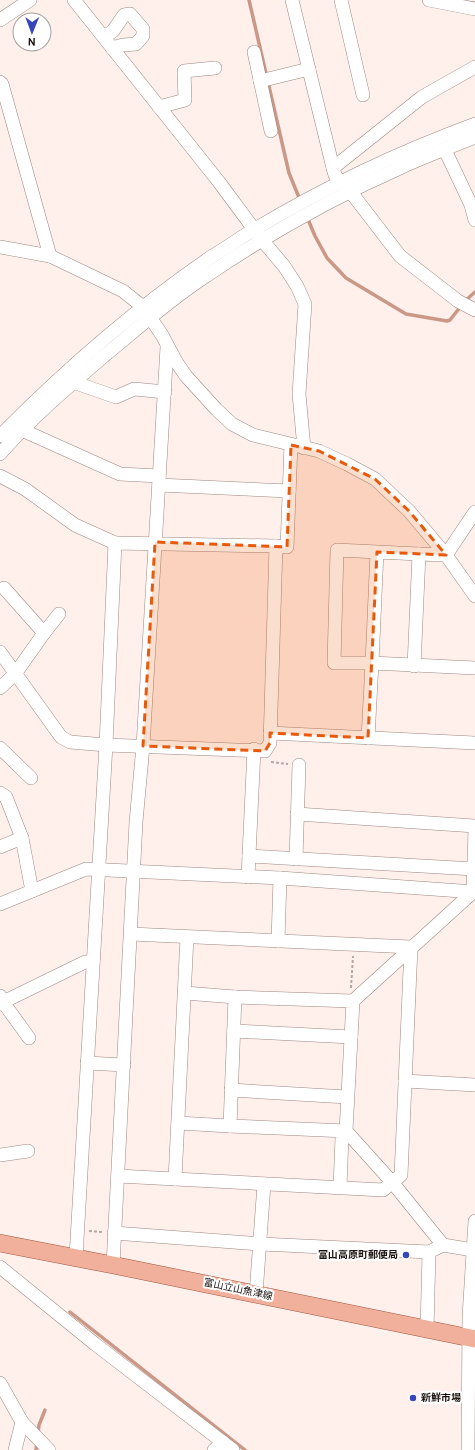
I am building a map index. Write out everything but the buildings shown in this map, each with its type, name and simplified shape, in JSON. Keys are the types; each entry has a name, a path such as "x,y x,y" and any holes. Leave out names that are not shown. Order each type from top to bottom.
{"main road":[{"name":"富山立山魚津線","path":"0,1243 76,1257 472,1339"}],"street":[{"path":"0,20 30,0"},
{"path":"0,476 25,489 75,525 115,542 287,547 289,491 297,446 305,304 297,286 284,266 74,0"},
{"path":"292,0 333,168 340,183"},
{"path":"341,0 363,95"},
{"path":"429,0 475,9"},
{"path":"104,37 113,31 124,15 130,14 143,29 142,36 136,44 112,48"},
{"path":"254,52 271,132"},
{"path":"333,168 422,97 475,67"},
{"path":"159,107 185,100 184,71 215,68"},
{"path":"260,81 309,69"},
{"path":"0,82 2,84 50,256"},
{"path":"0,454 22,430 192,270 254,229 340,183 425,142 475,124"},
{"path":"0,436 38,397 84,356 147,312 262,240 350,191 403,166 475,137"},
{"path":"445,150 471,204 475,220"},
{"path":"350,191 400,256 458,301 475,310"},
{"path":"0,247 50,256 123,291 147,312 186,376 232,424 253,435 319,451 375,479 409,511 446,555 475,596"},
{"path":"113,1265 136,822 143,746 167,347"},
{"path":"73,382 116,397 134,389 165,392"},
{"path":"22,430 120,474 159,480 289,491"},
{"path":"446,555 475,512"},
{"path":"76,1257 106,745 115,542"},
{"path":"0,652 62,738 70,742 106,745 260,750 270,743 276,546"},
{"path":"446,555 337,550 334,663 372,663 475,668"},
{"path":"368,738 377,552"},
{"path":"414,666 419,554"},
{"path":"4,588 44,633"},
{"path":"0,688 15,674 59,614"},
{"path":"270,733 475,743"},
{"path":"0,748 32,778"},
{"path":"248,877 260,750"},
{"path":"296,859 299,765"},
{"path":"0,793 6,797 22,838 32,891"},
{"path":"297,814 475,826"},
{"path":"340,1187 342,1137 346,1131 353,1001 411,947 474,892 475,829"},
{"path":"0,846 22,838"},
{"path":"249,856 474,869"},
{"path":"0,904 86,869 280,878 474,892"},
{"path":"278,941 280,878"},
{"path":"131,934 411,947"},
{"path":"175,1179 187,937"},
{"path":"118,1176 383,1190 401,1175 411,947"},
{"path":"29,1038 1,1001 85,962 93,962"},
{"path":"184,993 235,997 353,1001"},
{"path":"230,1126 235,997"},
{"path":"234,1031 351,1038"},
{"path":"87,1063 124,1065"},
{"path":"405,1081 475,1085"},
{"path":"231,1090 348,1097"},
{"path":"178,1123 346,1131 392,1182 443,1245"},
{"path":"0,1154 28,1151"},
{"path":"256,1294 261,1244 264,1184"},
{"path":"468,1450 475,1221"},
{"path":"114,1233 261,1244 430,1252 443,1245 474,1250"},
{"path":"427,1330 430,1252"},
{"path":"0,1267 218,1446 233,1450"},
{"path":"0,1383 22,1422 49,1450"},
{"path":"15,1450 22,1422"}],"path":[{"path":"260,750 270,762 299,765"},
{"path":"353,944 350,993 353,1001"},
{"path":"77,1230 114,1233"}],"highlighted area":[{"path":"291,445 319,451 375,479 409,511 446,555 377,552 368,738 270,733 270,743 265,751 143,746 155,542 287,547"}],"waterway":[{"path":"249,0 289,173 300,200"},
{"path":"307,217 327,258 346,278 406,314 447,321 450,320 461,306"},
{"path":"465,301 475,292"},
{"path":"70,1312 245,1450"},
{"path":"38,1434 39,1425 45,1410"},
{"path":"36,1450 37,1442"}],"place":[{"name":"富山高原町郵便局","path":"406,1255"},
{"name":"新鮮市場","path":"413,1398"}]}
